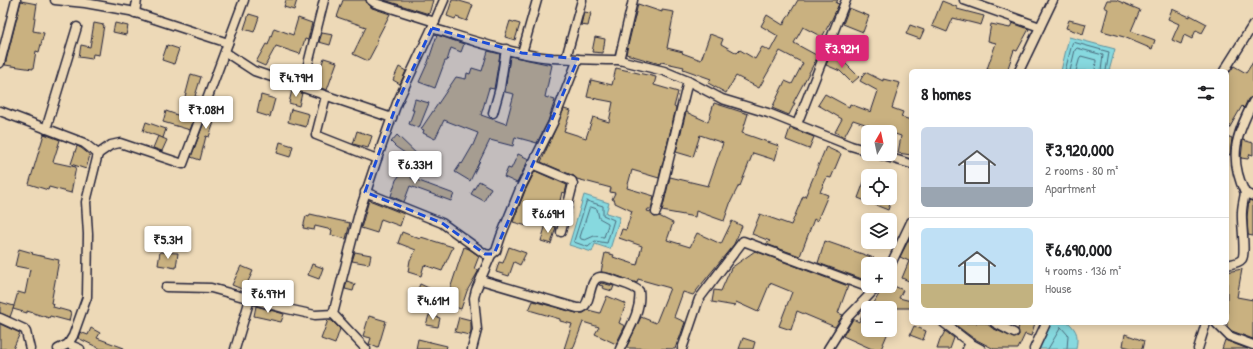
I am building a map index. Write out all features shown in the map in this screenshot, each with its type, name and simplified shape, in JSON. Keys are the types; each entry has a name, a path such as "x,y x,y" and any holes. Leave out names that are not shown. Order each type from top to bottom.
{"street":[{"path":"0,63 16,0"},
{"path":"55,0 85,3 135,13 228,43"},
{"path":"135,13 138,0"},
{"path":"58,349 68,344 73,336 87,298 88,234 86,202 98,154 111,146 120,143 183,164 244,0"},
{"path":"302,88 312,42 324,0"},
{"path":"371,0 375,3 481,43 522,53 552,58 619,60 664,71 688,81 722,100 768,113 861,150"},
{"path":"333,314 365,192 397,103 434,25 444,0"},
{"path":"522,53 537,0"},
{"path":"566,58 582,0"},
{"path":"619,60 633,0"},
{"path":"797,124 846,0"},
{"path":"964,0 1040,27"},
{"path":"1020,69 1053,0"},
{"path":"1225,69 1253,25"},
{"path":"46,129 77,27"},
{"path":"493,113 500,88 506,49"},
{"path":"224,52 254,71 392,118"},
{"path":"472,349 477,330 474,298 476,290 491,255 496,251 520,189 553,123 578,59"},
{"path":"656,212 688,81"},
{"path":"326,96 316,135 377,159"},
{"path":"1229,264 1239,262 1242,259 1244,252 1242,210 1245,193 1240,182 1235,154 1237,140 1244,120 1253,102"},
{"path":"0,111 84,143 98,154"},
{"path":"897,160 909,163"},
{"path":"532,164 572,181 573,184 561,232"},
{"path":"365,192 442,223 485,254 491,255"},
{"path":"1245,193 1253,196"},
{"path":"894,257 909,226"},
{"path":"682,349 699,299 743,241 861,283"},
{"path":"481,280 577,308 584,307 592,285 598,278 605,278 630,286 639,291 640,301 638,311 620,349"},
{"path":"166,287 211,288 283,308 315,315 333,314 366,349"},
{"path":"828,349 848,317 871,293"},
{"path":"235,349 250,299"},
{"path":"0,318 24,329 30,349"},
{"path":"946,325 968,346 981,349"},
{"path":"999,325 1014,333"},
{"path":"1034,349 1045,325"},
{"path":"1198,349 1205,325"},
{"path":"1218,325 1229,336 1253,346"},
{"path":"68,344 80,349"}],"highlighted area":[{"path":"432,28 522,53 578,59 494,254 485,254 442,223 365,192 397,103"}],"water":[{"path":"1069,37 1115,49 1110,69 1061,69"},
{"path":"584,195 609,203 606,213 620,217 610,249 595,244 592,252 569,245"},
{"path":"1051,325 1071,325 1077,334 1076,349 1037,349"}],"building":[{"path":"286,0 297,0 294,10 284,7"},
{"path":"343,0 366,0 367,4 372,8 390,14 376,41 378,42 368,61 353,54 366,27 337,17"},
{"path":"384,0 433,0 429,14"},
{"path":"452,0 473,5 467,21 456,17 455,19 447,16"},
{"path":"798,0 838,0 836,3 839,4 822,37 803,27 794,43 818,56 793,103 795,103 789,115 772,108 785,81 792,84 803,63 780,51 759,88 736,76 726,93 708,83 711,79 683,69 684,67 661,62 660,64 626,54 638,4 662,12 662,10 674,12 667,48 683,52 682,53 701,60 710,34 723,39 721,44 737,53 740,50 755,59 762,47 770,51 778,36 761,26 767,15 783,25"},
{"path":"1107,0 1116,0 1140,10 1131,31 1155,40 1152,49 1124,37 1102,31 1108,9 1104,7"},
{"path":"21,1 37,4 33,31 44,33 39,52 36,51 33,69 5,65"},
{"path":"942,1 957,7 957,9 984,16 981,25 953,18 947,32 932,26"},
{"path":"849,8 869,16 863,32 843,24"},
{"path":"1172,9 1190,17 1190,15 1207,24 1202,33 1196,30 1192,39 1184,35 1181,44 1172,40 1179,24 1168,19"},
{"path":"584,12 591,13 588,26 581,25"},
{"path":"249,14 259,17 254,32 244,29"},
{"path":"298,18 312,23 308,40 305,39 300,54 276,46 265,66 256,62 266,44 268,45 274,28 293,35"},
{"path":"1069,20 1086,24 1083,34 1066,28"},
{"path":"510,21 520,24 515,40 505,37"},
{"path":"94,23 104,25 99,55 93,54 92,59 79,57 81,45 90,47"},
{"path":"115,23 128,26 126,35 113,32"},
{"path":"1012,23 1029,29 1017,51 1014,50 1008,69 987,69 996,43 988,41 991,24 1010,28"},
{"path":"910,25 924,30 920,39 906,34"},
{"path":"322,33 333,35 330,45 319,42"},
{"path":"437,35 464,44 461,52 451,48 435,88 419,82 428,62"},
{"path":"595,37 605,39 603,53 592,52"},
{"path":"167,45 179,49 174,64 162,60"},
{"path":"488,51 500,54 494,89 489,88 481,115 506,124 514,94 505,92 510,56 552,65 545,97 555,100 548,121 537,143 515,137 513,146 490,140 470,181 455,172 461,163 462,164 478,133 444,120 435,139 423,133 424,130 421,129 456,77 466,79 467,73 470,74 472,68 482,71"},
{"path":"830,56 844,62 859,77 852,83 840,71 826,65"},
{"path":"324,58 337,62 327,90 314,86"},
{"path":"1253,62 1253,97 1248,99 1244,108 1242,106 1229,129 1229,73 1234,66 1246,73"},
{"path":"399,67 406,71 400,84 393,80"},
{"path":"616,68 656,77 654,85 678,92 674,107 676,108 659,178 632,170 627,188 654,196 651,209 648,209 647,211 651,212 654,217 659,216 673,223 667,240 690,247 697,233 721,244 732,221 742,226 734,244 693,295 683,292 674,317 685,322 675,349 626,348 641,317 656,323 670,288 638,279 637,283 612,274 601,272 605,253 614,255 613,257 637,265 642,246 619,238 622,229 626,230 632,211 615,203 612,199 615,193 610,192 611,188 577,179 574,176 541,162 564,109 571,111 564,131 586,138 593,117 609,122 613,102 587,97 591,80 612,85"},
{"path":"865,72 883,81 883,79 900,83 892,108 903,112 901,117 909,119 909,155 898,153 901,136 897,135 897,125 868,125 853,120 844,137 835,132 842,119 818,105 825,94 849,107 850,104 871,112 878,91 860,81"},
{"path":"191,74 201,77 195,96 202,98 190,130 163,122 166,111 180,116"},
{"path":"292,90 302,93 299,106 289,103"},
{"path":"261,95 275,99 270,117 257,113"},
{"path":"415,99 429,103 419,128 409,124 414,110 412,110"},
{"path":"212,101 220,104 209,137 206,136 200,160 191,157"},
{"path":"714,103 748,114 742,133 779,146 775,160 753,153 740,186 739,185 731,201 724,221 696,211 695,217 662,211 670,177 708,186 723,143 700,135 693,157 676,152 686,112 708,122"},
{"path":"291,109 309,114 306,127 288,122"},
{"path":"146,122 166,129 163,138 143,131"},
{"path":"790,128 814,137 809,149 786,140"},
{"path":"357,131 372,136 368,148 353,144"},
{"path":"44,134 60,140 53,162 76,167 71,193 49,187 48,190 29,184"},
{"path":"397,135 421,158 418,162 391,142"},
{"path":"158,136 167,140 162,151 153,148"},
{"path":"1229,137 1232,138 1229,155"},
{"path":"1243,140 1253,143 1253,155 1250,154 1248,159 1241,158"},
{"path":"280,142 293,146 290,157 277,153"},
{"path":"77,146 90,155 86,169 71,164"},
{"path":"826,147 841,154 831,178 827,177 820,192 828,195 817,221 814,219 800,256 766,244 770,241 752,234 760,214 791,225 803,196 805,197"},
{"path":"518,154 529,159 517,183 504,177 508,168 511,169"},
{"path":"412,159 420,166 411,178 454,194 451,201 410,186 404,202 391,196 396,180"},
{"path":"535,171 567,185 565,193 562,192 556,218 533,209 527,226 513,222 525,191"},
{"path":"479,181 491,188 484,201 471,194"},
{"path":"861,190 861,199 858,198"},
{"path":"369,200 404,214 400,226 381,219 377,233 361,228"},
{"path":"1249,200 1253,201 1253,236 1248,235 1247,217"},
{"path":"876,205 890,205 888,210"},
{"path":"310,214 350,223 346,239 331,235 332,230 315,226 314,230 303,228 306,216 309,217"},
{"path":"546,224 556,227 551,244 541,241"},
{"path":"402,232 420,239 421,237 453,247 442,271 424,265 421,276 408,272 410,260 416,250 398,243"},
{"path":"909,239 909,261 900,257"},
{"path":"825,241 871,257 861,257 861,279 818,263"},
{"path":"464,247 479,256 474,269 479,270 467,291 461,309 445,304"},
{"path":"509,247 526,253 520,265 514,262 509,276 496,272 499,262 503,263"},
{"path":"19,249 33,253 32,254 59,260 51,303 54,304 53,307 71,312 69,321 50,316 49,318 27,311 27,313 13,309 18,292 25,294 30,269 15,266"},
{"path":"755,251 848,286 838,313 843,315 835,327 797,311 791,330 779,326 792,292 770,283 758,312 736,302 735,306 712,302 714,290 721,291 731,268"},
{"path":"160,252 178,253 176,268 158,265"},
{"path":"355,252 371,255 369,264 352,261"},
{"path":"909,261 909,281 902,278"},
{"path":"312,264 323,268 319,279 308,275"},
{"path":"241,266 253,271 244,290 232,285"},
{"path":"1242,269 1237,297 1253,300 1253,339 1232,331 1227,326 1229,325 1229,272"},
{"path":"347,281 355,284 353,291 345,289"},
{"path":"601,283 614,286 612,291 602,288 603,286 599,285"},
{"path":"420,284 433,290 429,300 416,294"},
{"path":"897,287 903,290 899,298 909,300 909,308 897,308 897,301 875,301 880,293 897,293"},
{"path":"607,296 626,304 619,323 625,326 616,344 595,334 599,327 583,322 573,349 564,349 572,324 529,310 533,301 576,313 583,313 588,310 600,313"},
{"path":"0,302 14,306 10,317 0,313"},
{"path":"256,306 284,314 281,322 254,316"},
{"path":"429,315 440,318 438,327 426,325"},
{"path":"369,316 386,321 378,348 369,344 371,338 363,336"},
{"path":"459,317 471,320 470,335 455,332"},
{"path":"861,317 861,337 886,337 881,349 872,349 843,336 853,319 859,322"},
{"path":"328,320 332,321 340,329 335,344 321,339"},
{"path":"0,324 20,333 13,349 0,349"},
{"path":"956,325 988,325 1014,338 1019,335 1019,325 1034,325 1031,336 1025,334 1018,349 994,349 973,338"},
{"path":"914,326 926,331 923,340 910,335"},
{"path":"91,328 100,333 97,338 124,349 101,349 78,338 80,332 88,335"},
{"path":"945,331 954,338 950,349 937,349 941,337"},
{"path":"1125,334 1144,341 1142,349 1123,346"},
{"path":"743,338 755,342 753,349 739,349"},
{"path":"418,339 447,346 446,349 416,349"},
{"path":"1225,340 1227,341 1248,349 1222,349"}]}
